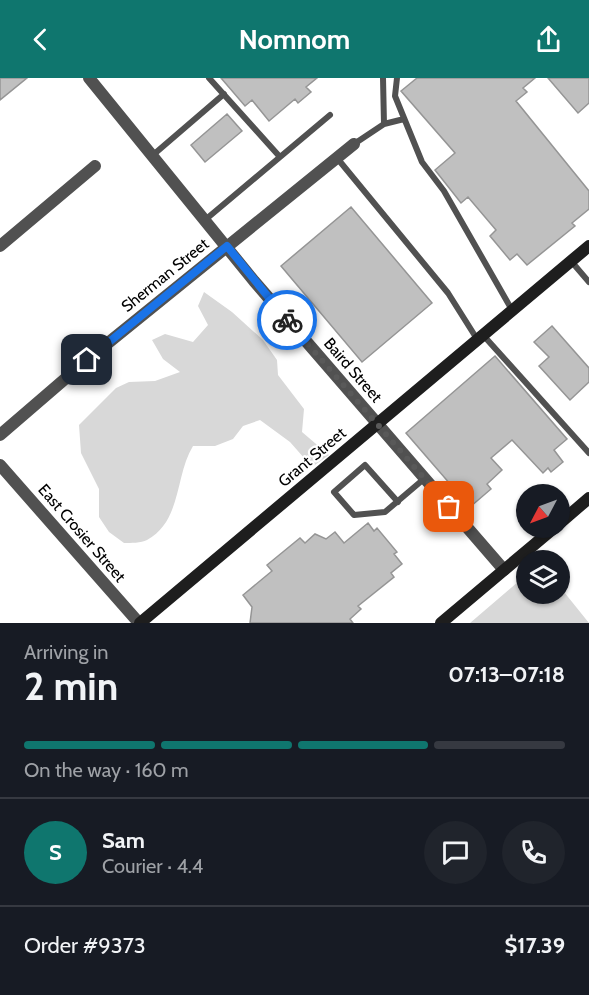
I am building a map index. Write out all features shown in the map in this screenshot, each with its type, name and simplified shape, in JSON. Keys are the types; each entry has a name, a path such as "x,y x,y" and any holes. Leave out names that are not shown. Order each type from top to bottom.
{"street":[{"name":"Baird Street","path":"89,78 205,220 504,570"},
{"name":"Sherman Street","path":"0,435 227,246 354,144"},
{"path":"0,246 95,166"},
{"name":"Grant Street","path":"140,623 589,246"},
{"name":"East Crosier Street","path":"0,465 140,623"},
{"path":"570,514 589,498"},
{"path":"441,623 542,538"}],"lane":[{"path":"209,78 280,157"},
{"path":"383,78 384,124"},
{"path":"397,78 395,96 422,162 444,191 512,310"},
{"path":"153,155 224,94"},
{"path":"205,220 330,115"},
{"path":"354,144 384,124 404,119"},
{"path":"337,158 448,293 480,338 589,453"},
{"path":"571,261 589,282"},
{"path":"398,502 365,465 334,492 354,515 385,512 398,502 424,478"}],"shaded area":[{"path":"204,292 232,312 263,340 277,360 278,375 304,409 302,432 329,455 312,467 290,442 260,420 243,426 233,439 215,446 193,446 183,470 172,510 166,521 158,532 147,540 124,543 109,532 99,517 99,489 81,453 79,425 116,388 129,382 155,381 180,372 163,359 152,340 165,334 193,342 208,325 198,306"},
{"path":"516,584 516,604 570,604 570,599 589,623 470,623"}],"building":[{"path":"0,78 27,78 0,100"},
{"path":"221,78 317,78 306,87 311,92 298,103 295,99 269,121 252,100 245,106"},
{"path":"417,78 535,78 523,88 527,92 516,101 589,191 589,209 572,223 575,226 527,265 517,254 510,260 490,236 496,230 468,197 461,203 435,170 455,153 401,91"},
{"path":"548,78 589,78 589,103 578,113"},
{"path":"227,114 242,131 205,162 191,145"},
{"path":"351,207 432,303 362,362 281,266"},
{"path":"552,326 589,368 589,382 570,400 539,366 549,357 534,342"},
{"path":"495,356 567,439 554,450 563,462 551,472 548,468 543,473 512,440 491,458 502,470 487,484 491,489 470,507 406,433"},
{"path":"368,523 374,531 377,528 397,552 394,554 402,564 391,573 394,577 358,606 361,609 350,619 353,623 250,623 252,607 243,595 272,571 267,565 300,538 305,543 315,534 326,539 335,532 344,543"}],"way so far":[{"path":"287,320 449,507"}],"route":[{"path":"87,360 227,246 287,320"}]}
